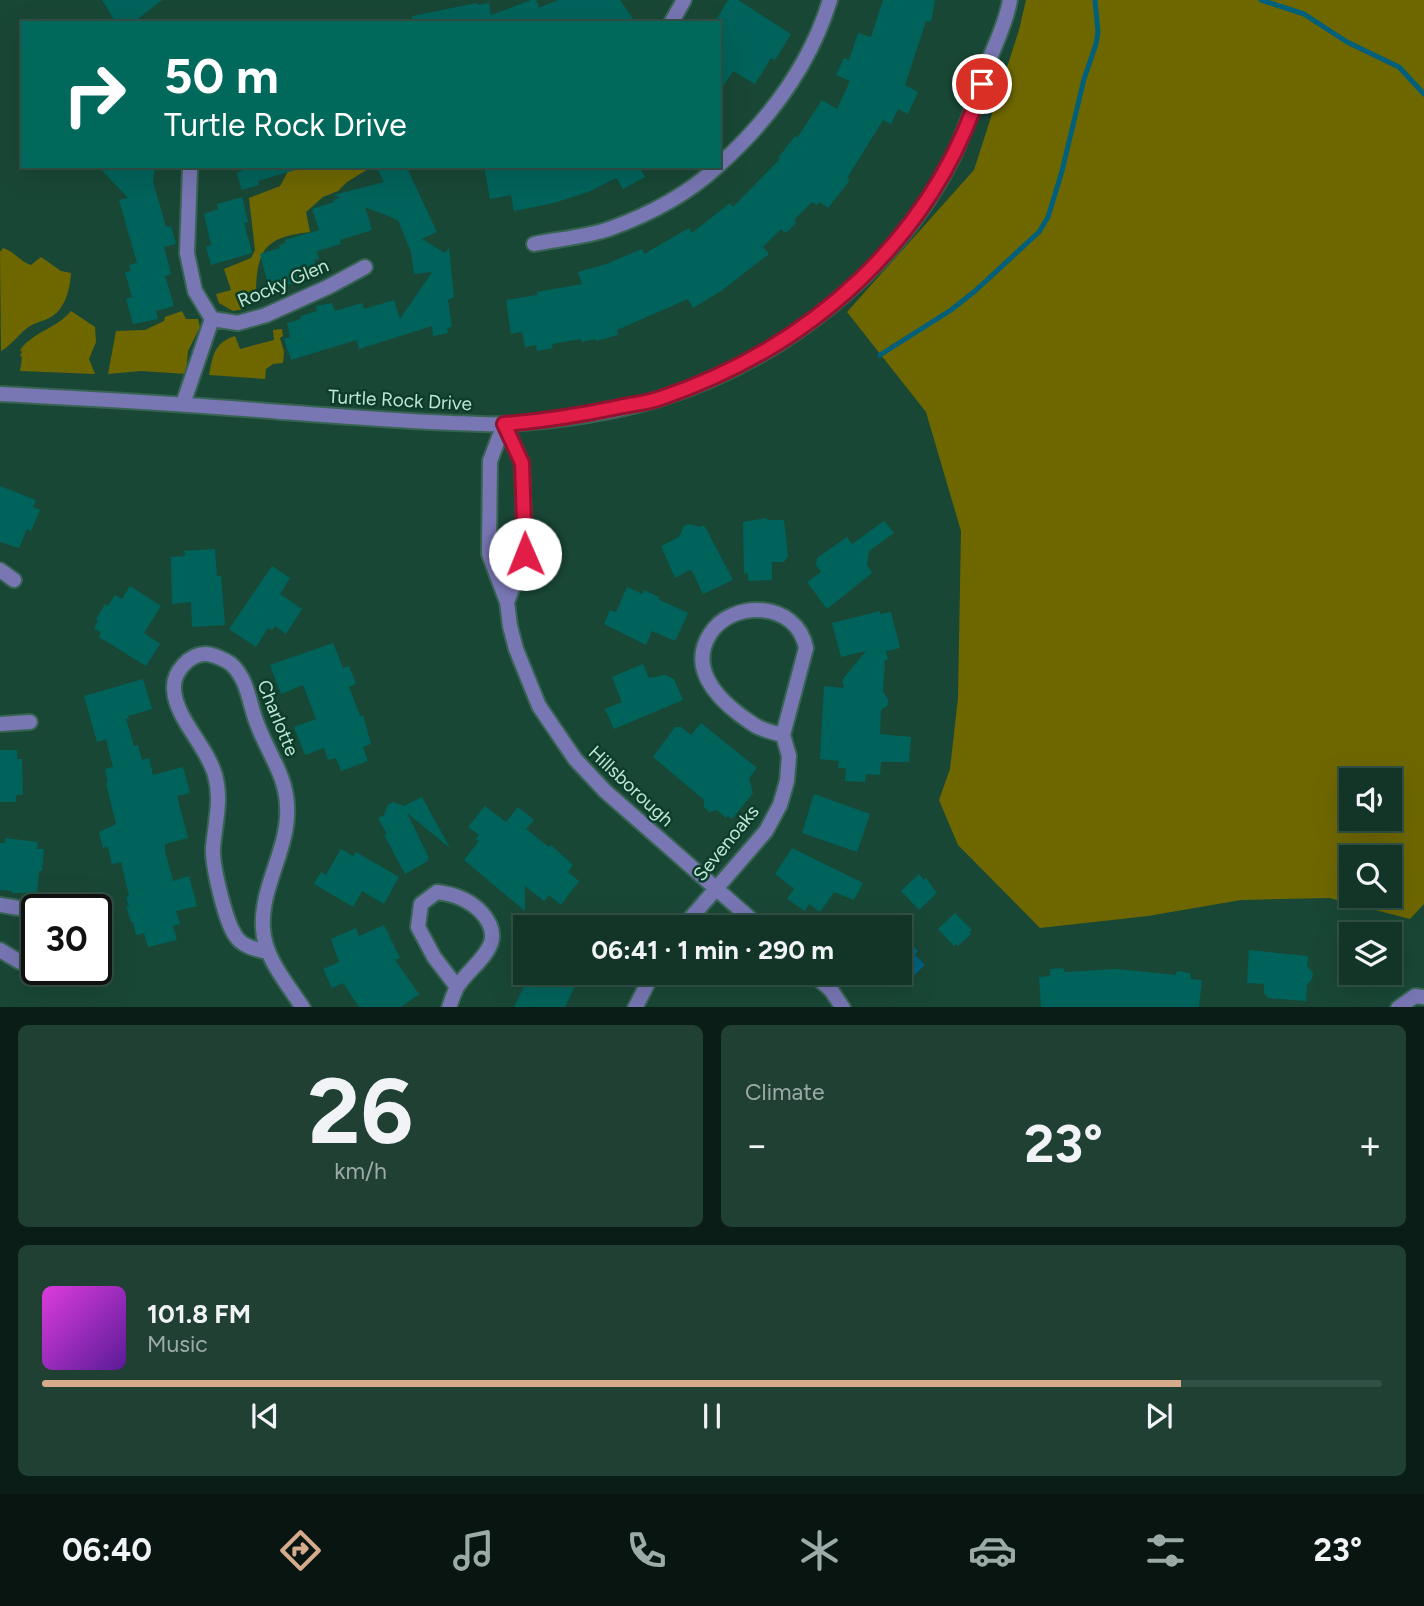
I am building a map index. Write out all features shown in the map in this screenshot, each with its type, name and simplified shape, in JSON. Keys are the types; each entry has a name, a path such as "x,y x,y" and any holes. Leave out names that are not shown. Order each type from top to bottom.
{"street":[{"path":"672,21 684,0"},
{"path":"721,164 770,112 802,66 823,23 830,0"},
{"name":"Turtle Rock Drive","path":"0,394 183,404 411,422 504,424 549,420 659,399 768,350 836,302 873,267 902,234 932,193 953,156 975,106 988,63 1006,20 1010,0"},
{"path":"534,244 607,229 659,208 717,168"},
{"path":"183,404 212,319 195,290 187,253 190,169"},
{"name":"Rocky Glen","path":"212,319 239,323 266,314 328,287 365,267"},
{"name":"Hillsborough","path":"504,424 522,463 525,554 507,602"},
{"name":"Hillsborough","path":"504,424 490,461 489,554 507,602 516,649 539,706 575,759 605,791 746,915"},
{"path":"0,570 14,580"},
{"name":"Sevenoaks","path":"693,915 765,831 780,806 787,781 789,756 783,735 806,648 804,637 797,625 785,616 771,611 753,610 737,614 710,633 701,654 705,676 718,696 756,726 783,735"},
{"name":"Charlotte","path":"267,951 245,945 235,935 217,879 213,850 218,808 214,773 178,706 173,688 178,671 192,658 208,654 230,663 242,680 257,724 283,781 287,806 285,834 264,902 263,928 267,951 303,1007"},
{"path":"0,724 30,722"},
{"path":"449,1007 457,987 483,957 492,941 492,926 480,910 456,894 437,892 421,904 418,927 434,957 457,987"},
{"path":"0,905 21,908"},
{"path":"0,950 21,961"},
{"path":"635,1007 647,985"},
{"path":"825,985 843,1007"},
{"path":"1398,1007 1415,996 1424,996"}],"shaded area":[{"path":"1026,0 1424,0 1424,904 1410,919 1368,908 1402,908 1402,845 1339,845 1339,901 1329,898 1241,900 1148,916 1040,928 958,845 939,800 950,769 958,698 961,531 926,412 847,312 974,170"},
{"path":"290,168 370,168 338,191 323,197 306,212 310,232 284,237 267,247 259,264 256,290 240,296 244,309 233,311 219,303 216,294 231,290 224,269 251,258 255,250 249,198 280,186"},
{"path":"3,248 31,265 41,257 61,271 71,273 66,297 56,313 30,326 1,351 0,252"},
{"path":"71,311 95,327 96,342 89,359 95,374 20,371 20,350 32,338 59,322"},
{"path":"182,311 186,319 198,319 200,327 188,351 186,374 141,371 108,374 116,331 145,330 164,321 165,317"},
{"path":"282,329 283,336 280,338 284,352 283,363 273,364 266,369 265,379 209,375 213,356 223,342 235,336 240,349 274,340 273,330"}],"water":[{"path":"912,945 918,951 915,955 925,965 912,977"}],"building":[{"path":"102,0 162,0 136,21 115,21"},
{"path":"531,0 536,0 539,8 558,0 620,0 635,21 413,21 412,16 477,3 489,3 491,15"},
{"path":"728,0 738,0 791,34 775,60 771,58 755,84 733,71 721,90 721,21 716,21"},
{"path":"883,0 935,0 931,22 926,21 905,85 918,92 908,114 898,109 891,124 883,120 847,178 850,180 828,208 820,202 817,205 812,202 794,220 796,223 786,233 781,229 763,247 769,254 721,291 693,308 688,299 617,330 618,335 596,341 582,342 581,339 552,344 553,348 537,351 536,345 525,347 522,332 511,334 506,300 582,284 578,272 642,249 644,254 689,228 692,233 730,203 733,207 780,159 778,158 795,136 797,138 822,100 837,109 850,81 836,75 844,58 849,60 858,33 871,37"},
{"path":"100,168 155,168 153,182 166,227 171,226 176,244 164,247 171,274 165,276 174,306 156,311 158,319 133,324 126,299 132,297 125,272 131,271 129,265 137,263 119,200 128,198"},
{"path":"241,168 295,170 258,181 259,185 242,190 237,173 242,171"},
{"path":"407,168 437,232 422,239 445,253 449,248 454,297 448,300 452,327 447,328 448,333 433,336 432,326 359,349 357,340 291,360 284,339 290,337 287,323 317,311 316,306 332,303 335,311 362,303 364,309 394,300 400,319 432,272 414,274 411,252 398,220 365,207 372,230 317,251 319,259 314,260 317,273 301,277 302,281 287,285 288,290 271,295 260,254 280,248 279,245 286,243 285,240 319,230 312,209 340,198 334,195 384,182 378,170"},
{"path":"484,168 640,168 645,177 623,189 616,178 591,191 554,203 514,211 511,195 490,199"},
{"path":"242,197 248,222 244,223 252,253 211,265 206,247 211,245 204,214 218,209 217,204"},
{"path":"0,486 36,500 33,507 40,510 31,531 27,529 19,548 0,542"},
{"path":"767,518 784,520 788,556 784,562 772,562 772,580 748,581 748,573 744,574 743,522"},
{"path":"884,521 894,533 869,551 867,565 872,573 827,609 807,582 821,572 816,565 817,558 847,537 852,544"},
{"path":"689,524 700,527 704,525 733,580 703,594 692,571 675,578 661,546 679,537 684,526"},
{"path":"215,549 217,576 221,576 225,625 192,627 191,602 172,604 171,557 185,556 184,551"},
{"path":"272,566 290,578 280,594 302,609 286,634 275,626 272,630 268,628 256,647 229,629"},
{"path":"130,586 161,606 144,633 160,644 146,666 99,637 101,633 94,628 105,604 108,606 115,595 122,599"},
{"path":"627,587 642,594 644,590 688,613 675,641 652,631 646,645 604,624 610,610 616,612"},
{"path":"880,611 880,614 891,612 900,648 886,651 888,659 885,660 883,692 888,699 888,705 881,710 880,734 911,737 909,762 881,762 880,775 866,774 865,782 845,781 846,768 838,768 839,761 820,759 824,686 844,688 842,680 866,651 841,657 832,623"},
{"path":"333,643 343,668 349,666 356,684 349,687 360,716 363,715 371,744 363,747 368,761 341,771 336,758 328,760 324,748 305,755 294,727 316,719 303,685 281,694 270,665"},
{"path":"643,664 649,678 665,675 674,679 683,700 614,729 605,709 622,702 612,677"},
{"path":"143,679 152,709 126,719 134,746 138,745 142,760 149,758 153,775 183,767 190,793 177,796 188,838 165,844 165,852 173,881 189,876 197,906 176,911 180,924 173,926 177,940 148,947 144,933 136,935 131,922 126,906 129,906 126,897 129,896 121,862 112,864 108,847 103,848 99,832 116,824 105,769 113,767 106,739 97,742 84,696"},
{"path":"701,723 757,768 749,778 753,793 732,819 728,816 726,818 717,810 709,812 704,807 704,800 653,757 675,727 681,727 691,735"},
{"path":"0,750 17,750 17,759 22,759 23,795 16,795 16,802 0,802"},
{"path":"814,794 870,814 857,852 802,833"},
{"path":"422,797 450,848 407,813 428,861 405,874 378,818 384,815 388,805 393,802 404,806"},
{"path":"485,806 506,822 518,807 534,820 526,829 549,847 551,845 573,865 568,872 579,881 561,905 549,895 544,901 525,886 525,911 464,860 479,841 475,839 479,835 468,827"},
{"path":"5,838 38,842 37,849 44,849 37,893 0,890 0,843 5,843"},
{"path":"792,848 863,883 854,900 834,892 820,912 809,904 805,911 787,899 794,889 775,874"},
{"path":"341,849 353,856 356,852 399,877 384,904 362,891 353,907 314,884 321,872 326,875"},
{"path":"919,874 924,880 926,878 937,893 919,910 901,891"},
{"path":"610,913 610,915 573,915"},
{"path":"955,913 972,930 958,946 954,946 938,929"},
{"path":"384,925 400,958 395,960 419,994 401,1007 359,1007 343,983 332,988 323,969 339,962 331,939 356,928 359,936"},
{"path":"1249,950 1308,956 1307,966 1313,973 1307,985 1306,1001 1268,998 1264,993 1264,984 1247,983"},
{"path":"1064,968 1064,972 1117,969 1176,975 1177,971 1190,973 1191,979 1202,980 1199,1007 1041,1007 1039,977 1050,976 1050,969"},
{"path":"524,985 579,985 574,988 565,1007 514,1007"}],"waterway":[{"path":"880,355 951,310 1039,232 1048,217 1062,171 1084,79 1096,44 1098,32 1095,0"},
{"path":"1261,0 1304,14 1347,42 1399,67 1424,94"}],"route":[{"path":"525,554 522,463 504,424 549,420 659,399 768,350 801,328 836,302 873,267 902,234 932,193 953,156 982,84"}]}
